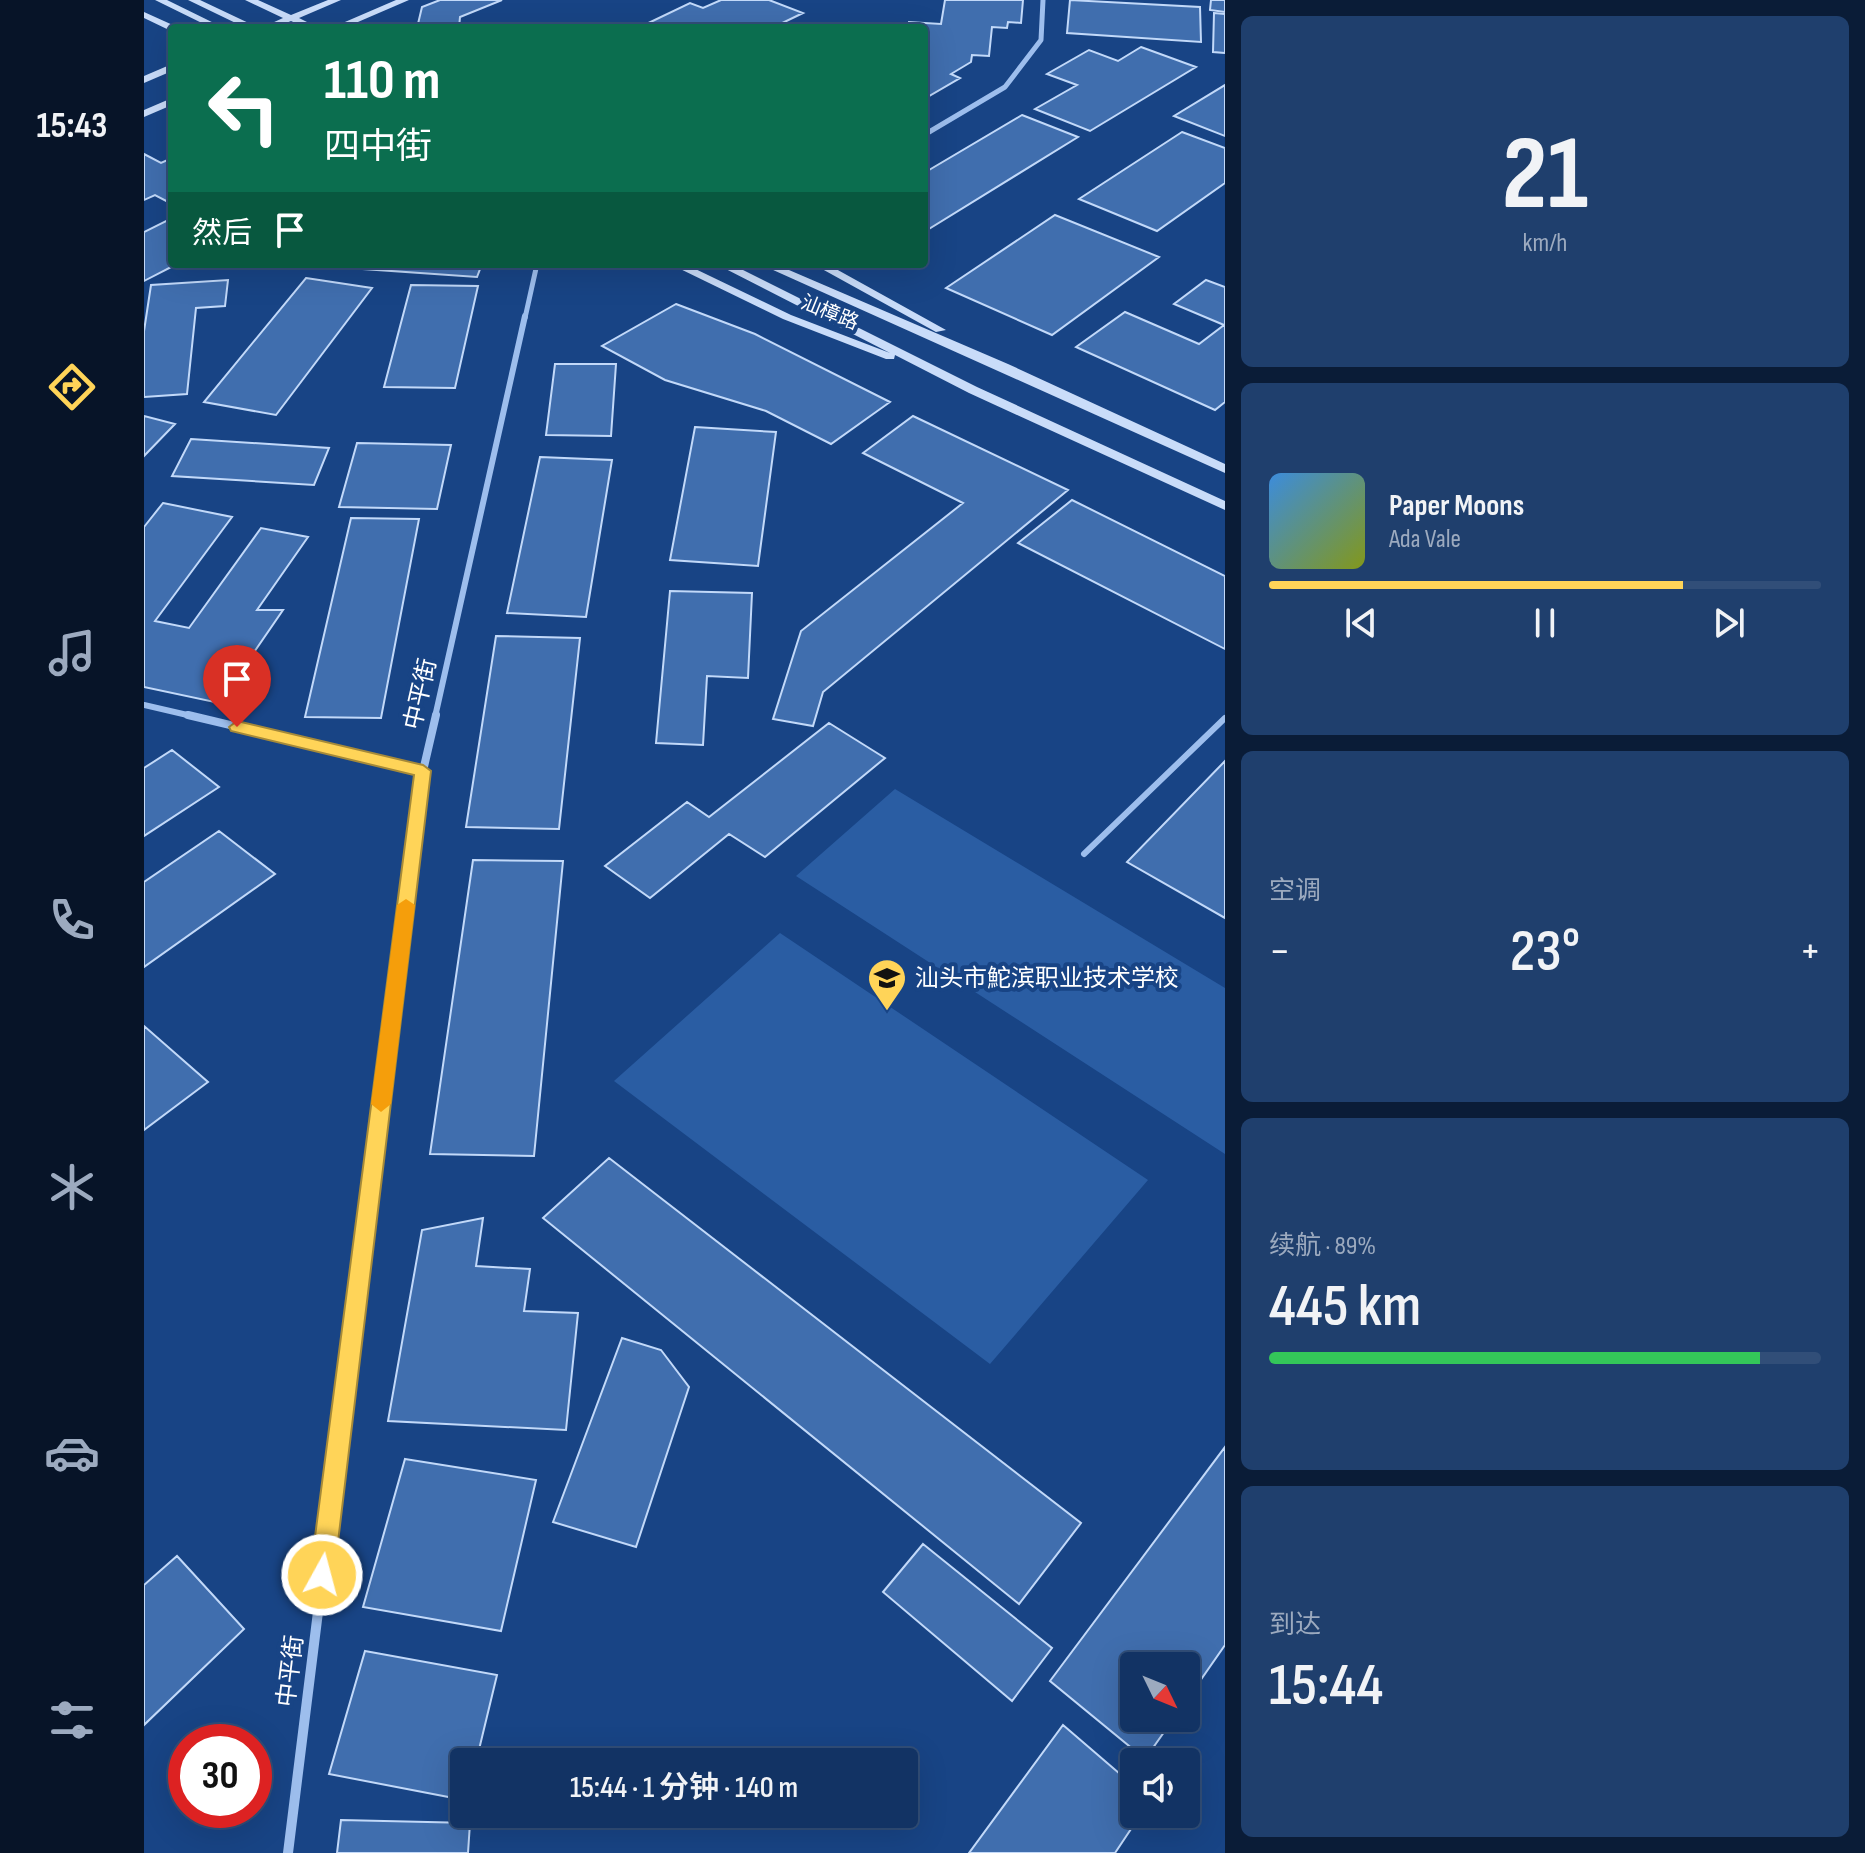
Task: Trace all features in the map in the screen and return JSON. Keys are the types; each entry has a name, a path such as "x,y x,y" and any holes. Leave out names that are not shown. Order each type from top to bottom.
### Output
{"street":[{"path":"160,0 211,24"},
{"path":"193,0 245,24"},
{"path":"250,0 305,24"},
{"path":"276,24 336,0"},
{"path":"346,24 404,0"},
{"path":"928,133 1005,87 1041,40 1043,0"},
{"path":"144,15 168,26"},
{"path":"144,80 168,69"},
{"path":"144,114 168,103"},
{"name":"中平街","path":"288,1853 423,771 536,268"},
{"name":"汕樟路","path":"684,268 787,317 973,390"},
{"name":"汕樟路","path":"730,268 973,390 1225,506"},
{"name":"汕樟路","path":"775,268 1004,367 1225,469"},
{"name":"汕樟路","path":"826,268 1004,367"},
{"path":"144,705 423,771"}],"lane":[{"path":"1084,854 1225,718"}],"shaded area":[{"path":"895,789 1225,988 1225,1154 796,876"},
{"path":"780,933 1148,1180 990,1364 614,1081"}],"building":[{"path":"440,0 502,0 460,17 459,24 418,24 422,7"},
{"path":"721,0 769,0 803,13 780,24 646,24 690,3 703,8"},
{"path":"945,0 1023,0 1021,23 1008,22 1007,28 992,27 989,56 972,55 971,62 951,74 960,78 928,97 928,24 909,22 941,24"},
{"path":"1070,0 1200,7 1201,42 1067,33"},
{"path":"1211,0 1225,0 1225,12 1210,10"},
{"path":"1214,13 1225,14 1225,53 1213,52"},
{"path":"1141,47 1196,67 1090,131 1035,109 1077,85 1047,74 1089,50 1118,61"},
{"path":"1225,85 1225,136 1174,116"},
{"path":"1022,115 1078,137 928,230 928,171"},
{"path":"1182,132 1225,148 1225,183 1157,231 1079,199"},
{"path":"144,154 161,163 168,160 168,202 155,195 144,200"},
{"path":"1055,215 1159,257 1052,335 946,288"},
{"path":"168,220 169,268 144,281 144,232"},
{"path":"349,268 480,268 477,277"},
{"path":"306,278 372,288 276,415 204,402"},
{"path":"228,280 225,306 196,308 187,394 144,397 144,331 151,285"},
{"path":"1206,280 1225,287 1225,402 1215,410 1076,347 1125,312 1199,344 1224,325 1174,304"},
{"path":"411,285 478,286 455,388 384,387"},
{"path":"676,304 755,334 890,402 831,444 766,411 665,380 602,346"},
{"path":"555,364 616,364 611,436 546,435"},
{"path":"144,416 175,424 144,456"},
{"path":"913,416 1068,490 823,692 813,726 773,719 801,631 963,503 863,453"},
{"path":"695,427 776,432 758,566 670,560"},
{"path":"191,439 329,448 314,485 172,476"},
{"path":"357,443 451,445 437,509 339,507"},
{"path":"540,457 612,460 586,617 507,613"},
{"path":"1072,500 1225,576 1225,649 1018,543"},
{"path":"163,503 232,517 155,621 189,628 261,528 308,537 257,610 283,610 219,703 144,687 144,527"},
{"path":"351,518 419,519 381,718 305,717"},
{"path":"670,591 752,593 748,678 707,676 703,745 656,743"},
{"path":"496,636 580,638 559,829 466,827"},
{"path":"829,723 885,758 765,857 729,834 650,898 605,866 687,802 709,817"},
{"path":"172,750 219,787 144,836 144,768"},
{"path":"1225,761 1225,918 1127,862"},
{"path":"219,831 275,874 144,967 144,882"},
{"path":"473,860 563,861 534,1156 430,1154"},
{"path":"144,1026 208,1082 144,1130"},
{"path":"609,1158 1081,1523 1019,1604 543,1218"},
{"path":"483,1218 476,1266 530,1269 524,1311 578,1313 566,1430 388,1421 422,1230"},
{"path":"622,1338 661,1350 689,1387 636,1547 553,1522"},
{"path":"1225,1447 1225,1645 1200,1681 1200,1652 1120,1652 1120,1732 1164,1732 1153,1748 1132,1748 1050,1681"},
{"path":"405,1459 536,1480 501,1631 363,1607"},
{"path":"923,1544 1052,1648 1012,1701 883,1592"},
{"path":"177,1556 244,1629 144,1725 144,1585"},
{"path":"365,1651 497,1675 479,1748 450,1748 450,1797 329,1774"},
{"path":"1063,1725 1120,1774 1120,1828 1132,1828 1115,1853 969,1853"},
{"path":"341,1820 450,1823 450,1828 470,1828 468,1853 337,1853"}],"slow traffic":[{"path":"381,1104 406,905"}],"place":[{"name":"汕头市鮀滨职业技术学校","path":"887,1012"}],"route":[{"path":"237,727 423,771 322,1575"}]}
